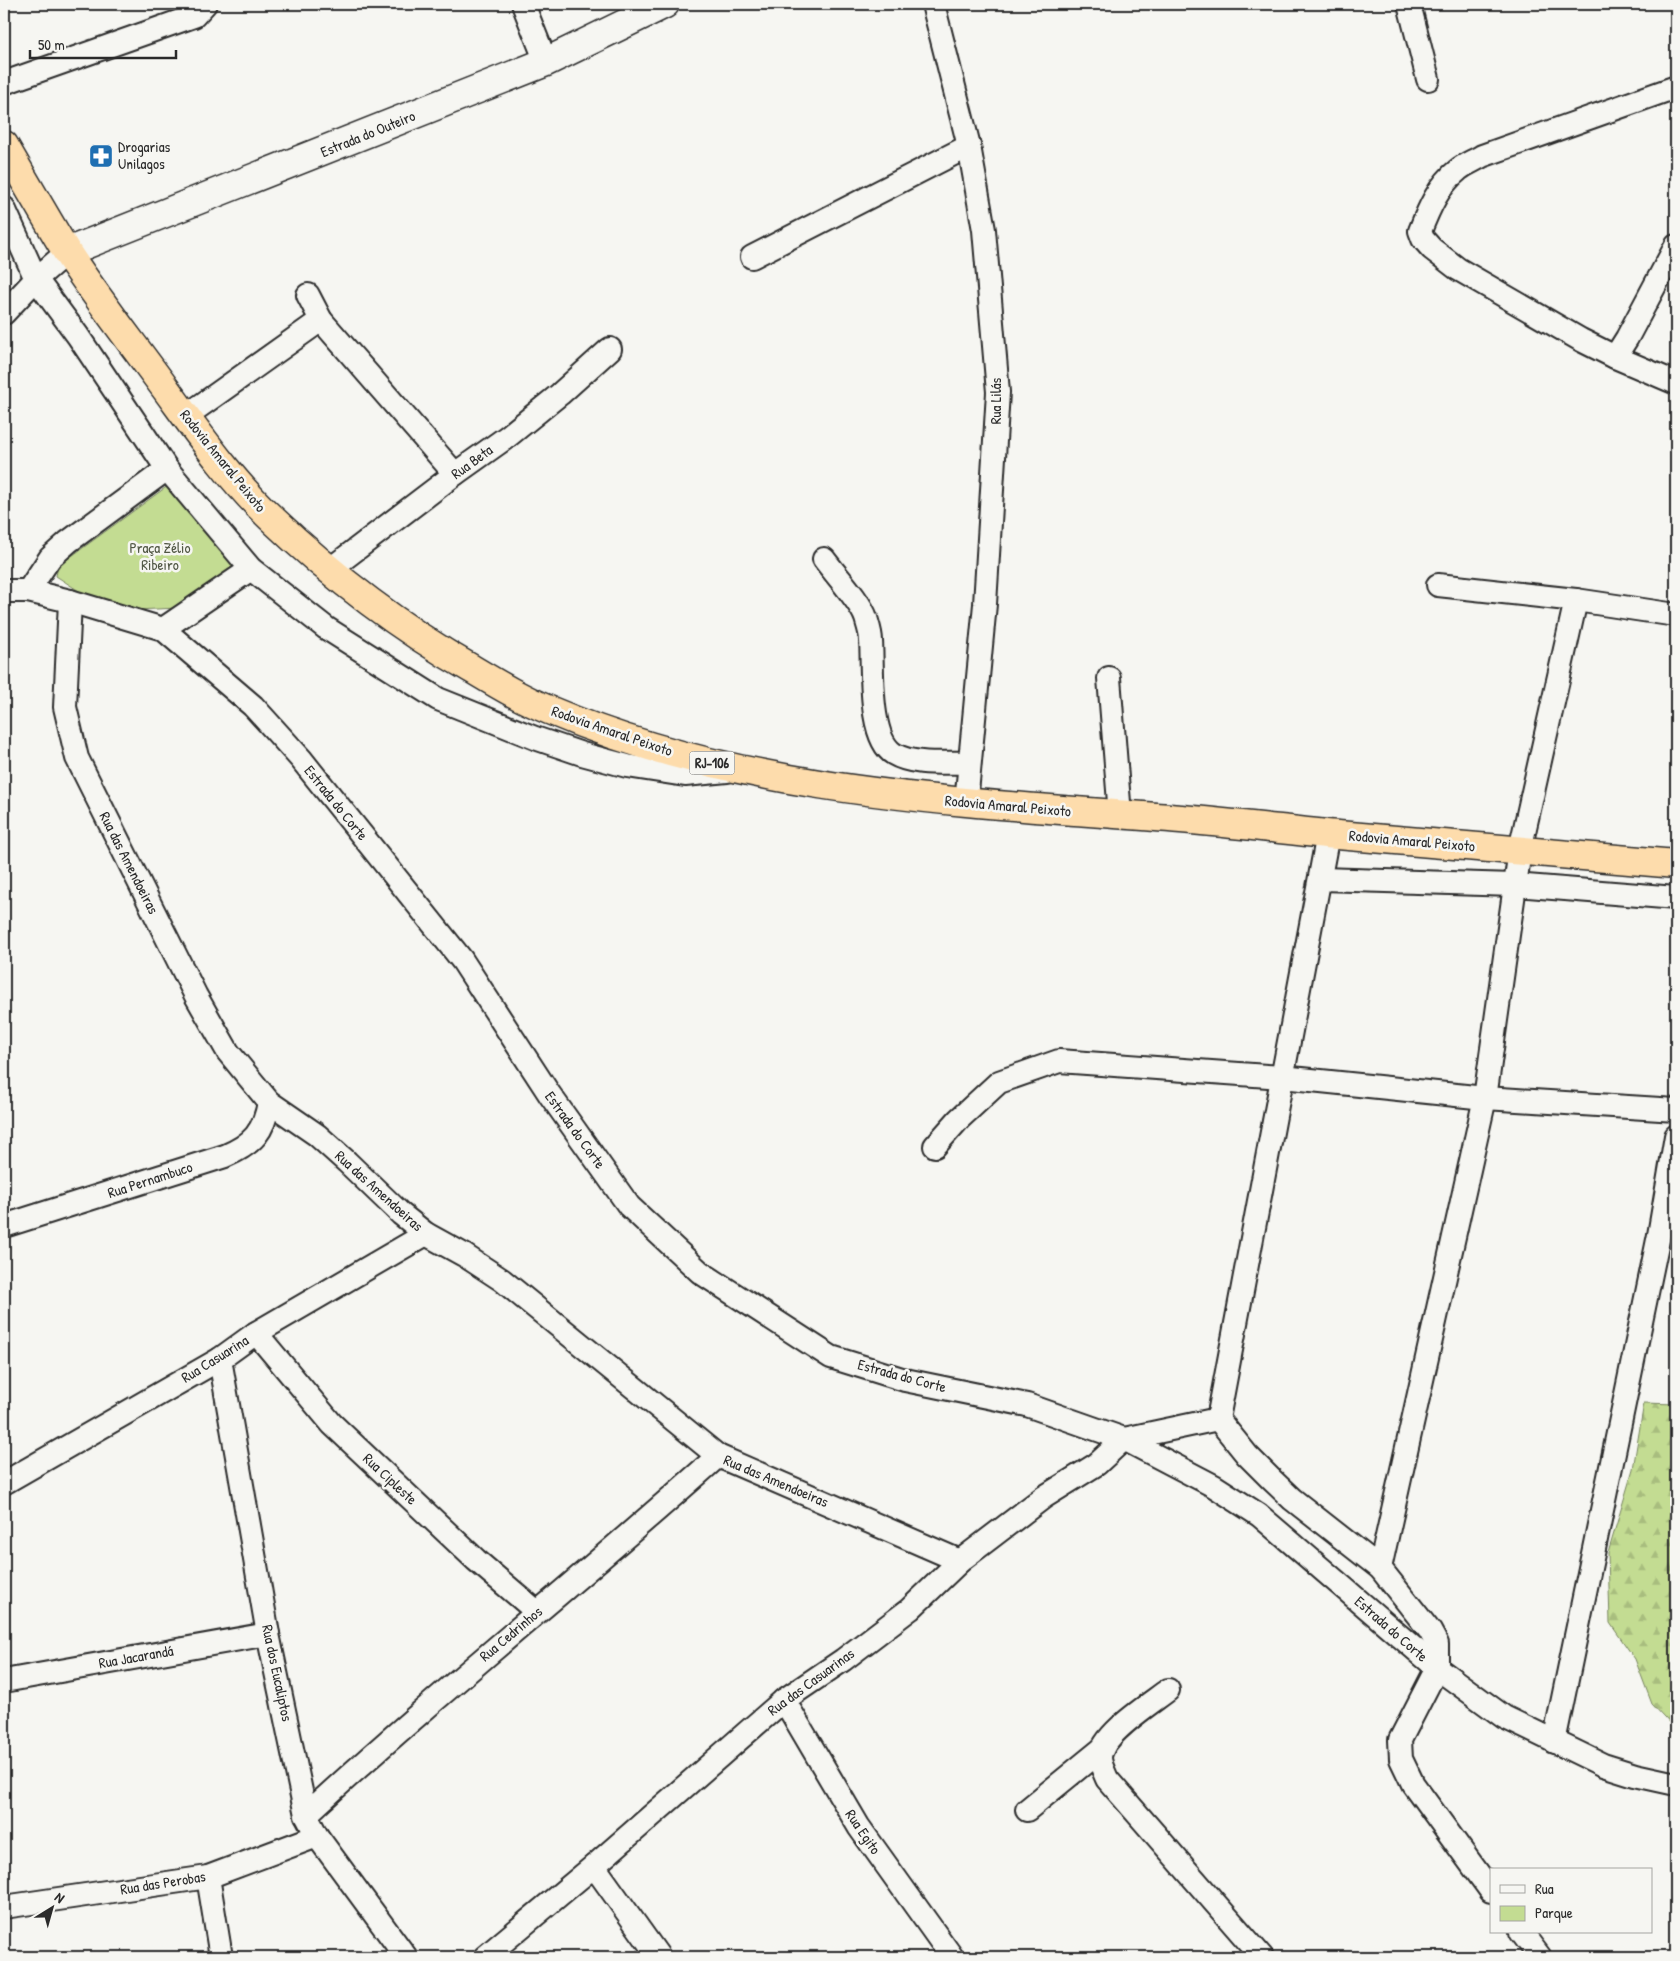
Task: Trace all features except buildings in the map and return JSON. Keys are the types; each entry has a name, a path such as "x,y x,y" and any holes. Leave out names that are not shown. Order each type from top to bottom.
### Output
{"highway":[{"name":"Rodovia Amaral Peixoto","path":"4,145 67,252 233,478 267,514 329,570 372,605 428,644 512,692 548,710 662,750 740,770 847,788 966,803 1676,864"}],"street":[{"path":"5,79 194,16 205,4"},
{"path":"523,4 546,62"},
{"name":"Estrada do Outeiro","path":"67,252 546,62 664,4"},
{"name":"Rua Lilás","path":"933,4 969,146 984,230 998,392 985,604 966,803"},
{"path":"1410,4 1428,79"},
{"path":"1676,87 1482,156 1459,169 1444,183 1420,230 1423,239 1432,249 1458,270 1589,344 1676,383"},
{"path":"752,257 969,146"},
{"path":"4,208 36,279 78,336 167,470 252,569 326,628 438,699 535,738 582,754 628,766 685,774 740,770"},
{"path":"1615,356 1628,338 1676,246"},
{"path":"4,313 36,279 67,252"},
{"path":"308,295 321,320 455,474"},
{"path":"186,416 321,320"},
{"name":"Rua Beta","path":"329,570 514,431 560,394 610,349"},
{"path":"28,591 50,558 68,542 167,470"},
{"path":"824,559 865,616 872,638 871,680 882,742 893,754 906,758 921,761 970,763"},
{"path":"163,629 252,569"},
{"path":"1438,585 1576,600 1676,614"},
{"name":"Estrada do Corte","path":"4,591 28,591 70,601 163,629 252,706 301,759 462,960 550,1095 630,1206 700,1272 831,1357 905,1380 1028,1405 1124,1439 1214,1486 1259,1515 1437,1668 1504,1717 1603,1765 1635,1776 1676,1784"},
{"path":"1380,1568 1485,1098 1520,850 1576,600"},
{"name":"Rua das Amendoeiras","path":"70,601 65,707 77,758 196,996 228,1052 269,1102 317,1135 348,1162 401,1214 426,1234 464,1255 502,1280 718,1456 960,1561"},
{"path":"1109,678 1120,815"},
{"path":"1218,1419 1328,834"},
{"path":"1321,879 1514,886 1676,898"},
{"path":"936,1146 959,1119 999,1082 1059,1061 1282,1077 1485,1098 1676,1110"},
{"name":"Rua Pernambuco","path":"4,1226 225,1156 241,1149 264,1126 269,1102"},
{"path":"1554,1742 1668,1236 1676,1136"},
{"name":"Rua Casuarina","path":"4,1483 220,1359 256,1333 426,1234"},
{"name":"Rua Cipleste","path":"256,1333 332,1424 476,1560 537,1612"},
{"name":"Rua dos Eucaliptos","path":"220,1359 268,1634 306,1814 317,1836 406,1957"},
{"path":"1124,1439 1218,1419"},
{"path":"1218,1419 1271,1480 1380,1568 1397,1587 1430,1631 1436,1644 1437,1668 1400,1740 1402,1759 1413,1784 1490,1890"},
{"name":"Rua das Casuarinas","path":"485,1957 594,1866 784,1700 843,1660 910,1609 960,1561 1044,1497 1097,1464 1124,1439"},
{"name":"Rua Cedrinhos","path":"306,1814 379,1748 630,1535 718,1456"},
{"name":"Rua Jacarandá","path":"4,1681 268,1634"},
{"path":"1027,1810 1103,1748 1110,1737 1168,1690"},
{"name":"Rua Egito","path":"784,1700 858,1827 952,1957"},
{"path":"1103,1748 1100,1764 1107,1779 1262,1957"},
{"name":"Rua das Perobas","path":"4,1907 208,1877 317,1836"},
{"path":"594,1866 659,1957"},
{"path":"208,1877 221,1957"},
{"path":"1523,1934 1540,1957"}],"green space":[{"name":"Praça Zélio Ribeiro","path":"169,485 232,557 232,574 178,608 136,610 82,593 56,576 58,566"},
{"path":"1644,1403 1676,1404 1676,1730 1652,1704 1635,1659 1610,1623 1608,1553 1633,1469"}],"place":[{"name":"Drogarias Unilagos","path":"101,156"}]}
